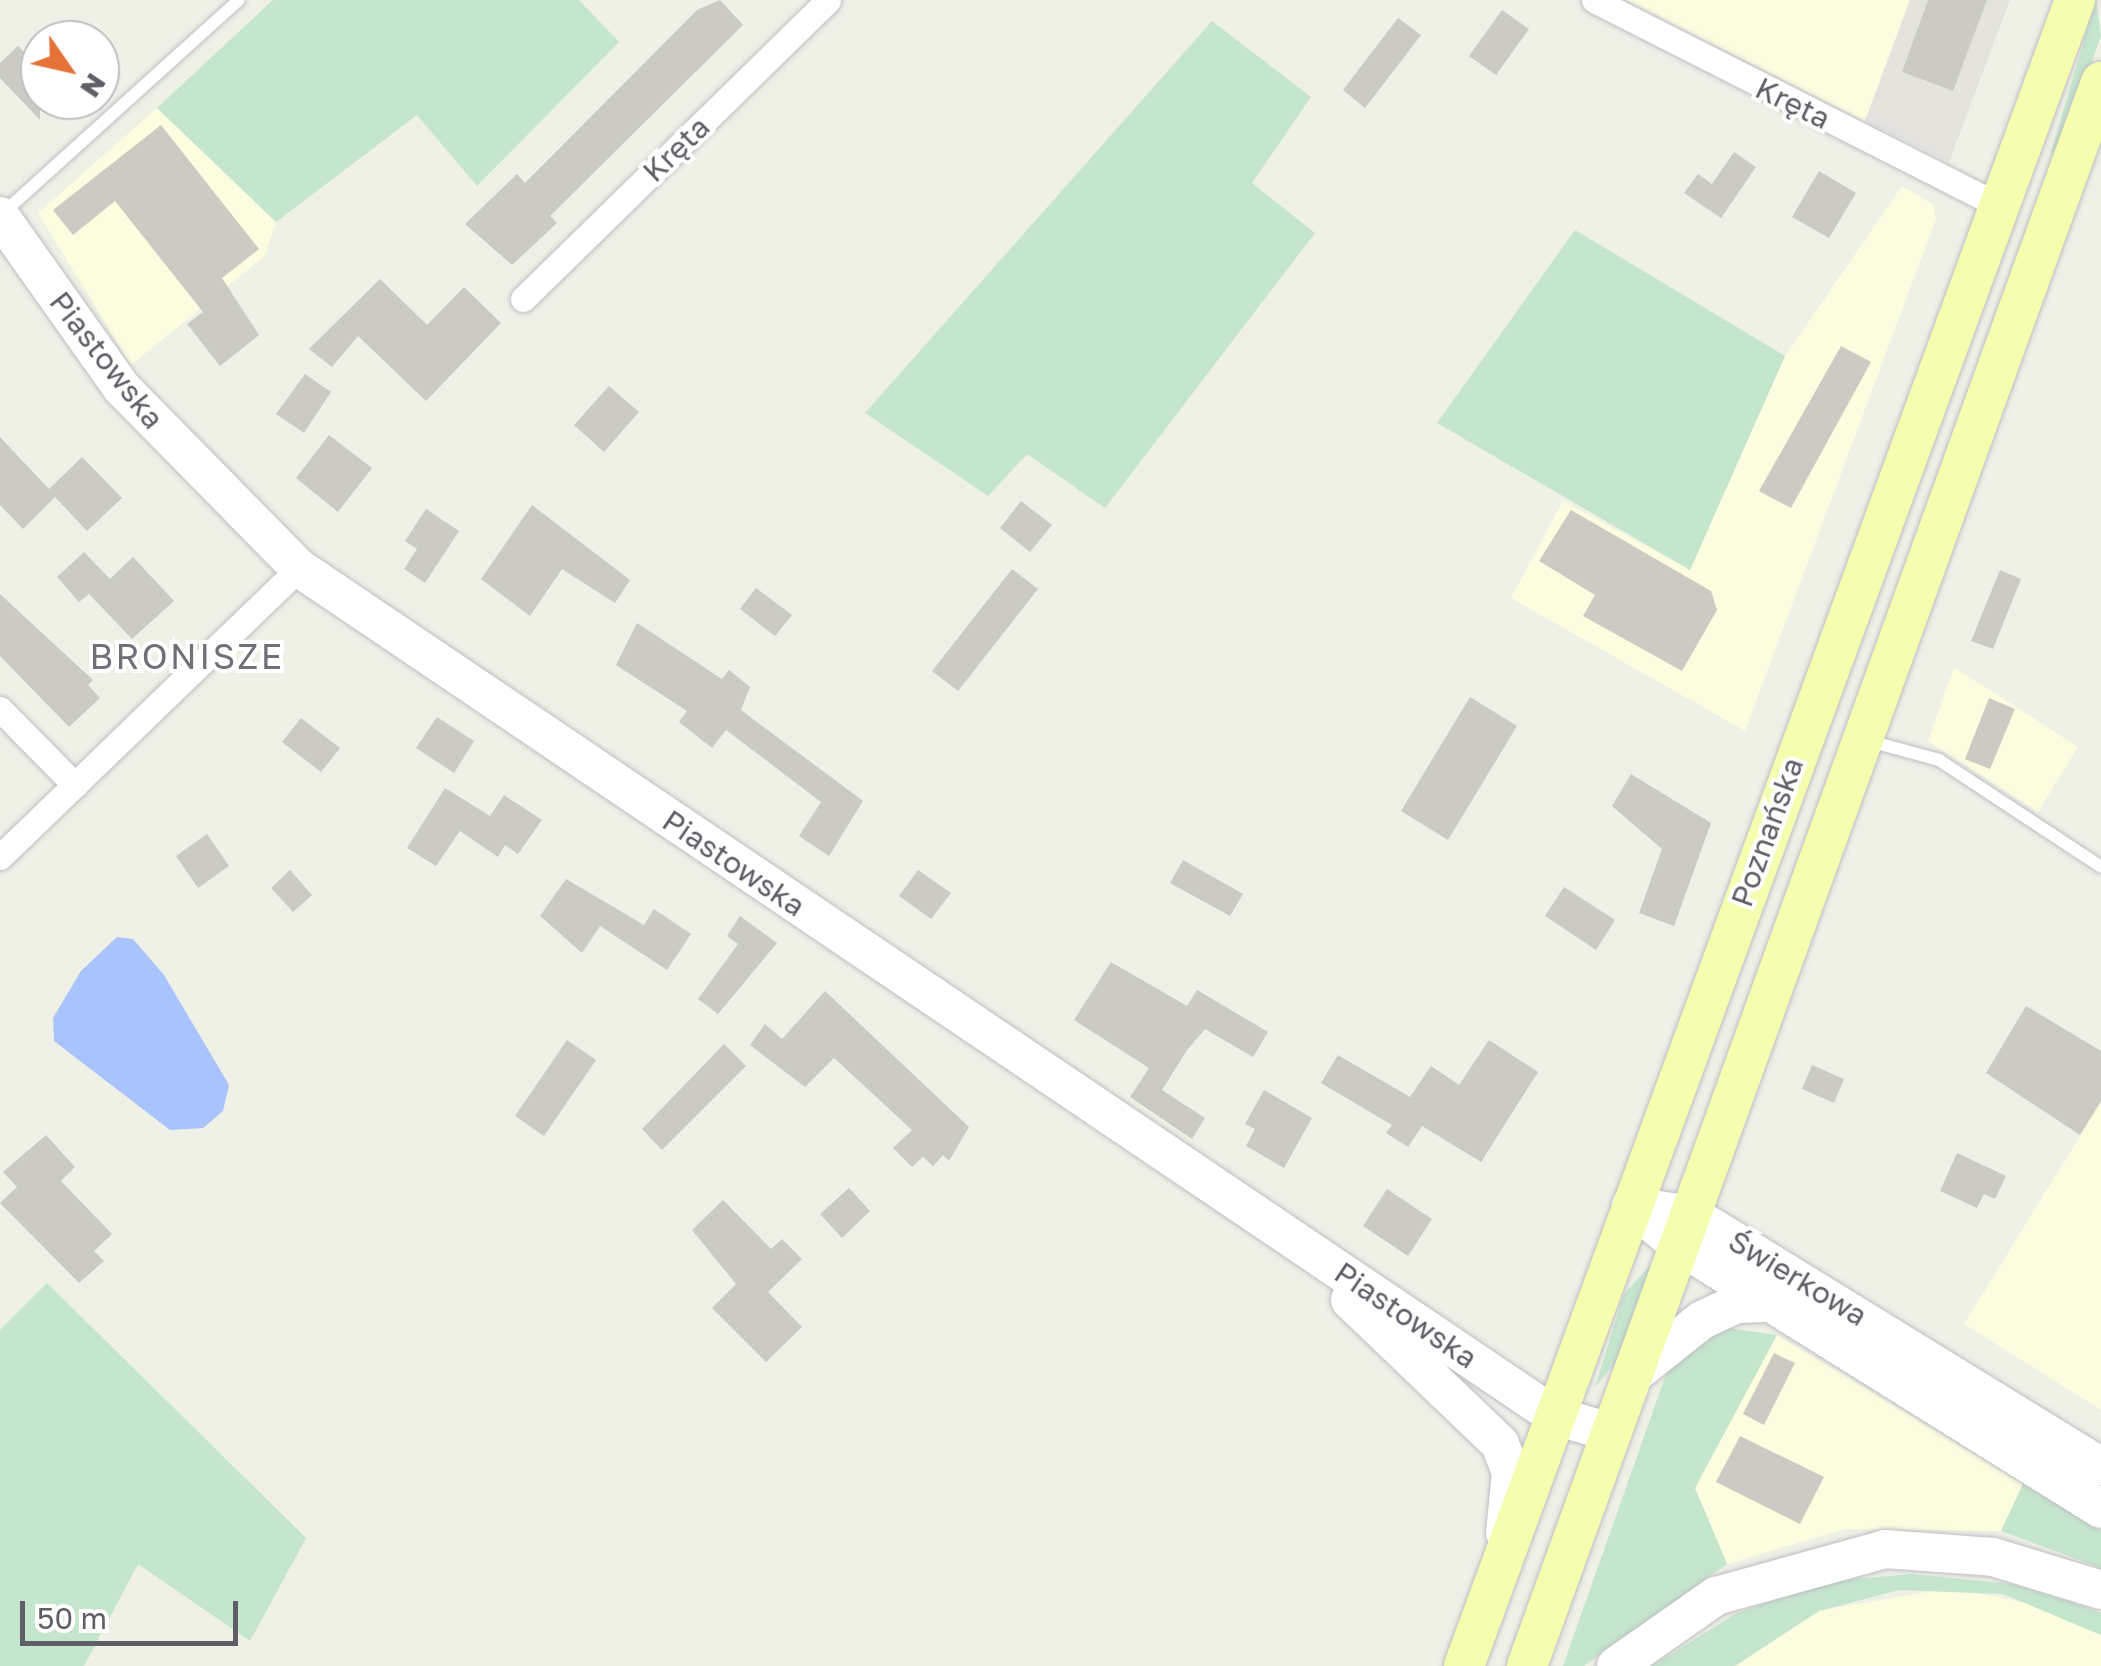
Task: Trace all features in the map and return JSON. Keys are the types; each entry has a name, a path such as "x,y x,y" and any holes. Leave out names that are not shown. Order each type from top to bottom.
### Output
{"main road":[{"name":"Poznańska","path":"1464,1666 1995,203 2075,0"},
{"name":"Poznańska","path":"1527,1666 2101,82"}],"street":[{"name":"Kręta","path":"524,299 828,0"},
{"name":"Kręta","path":"1594,0 1995,203"},
{"name":"Piastowska","path":"0,216 121,387 299,568 1555,1416 1613,1434"},
{"path":"0,858 299,568"},
{"path":"0,708 74,785"},
{"path":"1239,1202 1500,1444 1511,1473 1502,1564"},
{"name":"Świerkowa","path":"1632,1206 1686,1230 2101,1467"},
{"name":"Świerkowa","path":"1686,1230 1772,1303 2101,1509"},
{"name":"Świerkowa","path":"1633,1376 1702,1320 1736,1304 1772,1303"},
{"path":"1616,1666 1716,1596 1885,1549 1993,1558 2101,1590"}],"lane":[{"path":"0,216 239,0"},
{"path":"1864,739 1940,760 2101,867"}],"shaded area":[{"path":"273,0 579,0 619,42 477,186 417,115 276,222 157,108"},
{"path":"1627,0 1910,0 1865,121"},
{"path":"1910,0 2010,0 1949,162 1865,121"},
{"path":"2096,0 2101,36 2059,155 2051,152"},
{"path":"1212,21 1311,97 1252,183 1315,233 1105,508 1027,454 988,496 865,413"},
{"path":"157,108 276,222 265,256 131,365 38,213"},
{"path":"1902,186 1933,204 1936,219 1745,731 1511,598 1563,501 1690,570 1785,356"},
{"path":"1575,230 1785,356 1690,570 1437,423"},
{"path":"1954,667 2078,747 2038,812 1928,741"},
{"path":"2101,1102 2101,1410 1964,1324"},
{"path":"1656,1259 1623,1354 1595,1387 1624,1294"},
{"path":"47,1283 306,1538 250,1641 138,1564 84,1666 0,1666 0,1330"},
{"path":"1714,1326 1777,1335 1695,1488 1727,1564 1584,1666 1563,1666 1670,1363"},
{"path":"1777,1335 2023,1484 2001,1531 1845,1529 1727,1564 1695,1488"},
{"path":"2023,1484 2101,1531 2101,1568 2001,1531"},
{"path":"1911,1574 2012,1584 2077,1604 2101,1613 2101,1635 2003,1594 1899,1590 1819,1611 1735,1666 1652,1666 1737,1613 1832,1581"},
{"path":"1949,1588 2049,1607 2101,1635 2101,1666 1735,1666 1819,1611"}],"water":[{"path":"117,937 133,939 164,975 229,1085 223,1111 203,1128 170,1130 54,1041 53,1018 81,971"}],"building":[{"path":"720,0 743,25 550,216 557,223 512,265 465,224 517,174 525,183 697,10"},
{"path":"1928,0 1987,0 1953,91 1902,72"},
{"path":"1502,10 1529,29 1496,75 1469,56"},
{"path":"1398,18 1421,35 1365,108 1343,90"},
{"path":"20,48 20,99 0,78 0,63"},
{"path":"161,125 259,249 222,278 259,335 220,366 187,324 203,312 115,201 73,235 53,210"},
{"path":"1734,152 1756,167 1721,218 1684,193 1698,174 1712,184"},
{"path":"1819,171 1856,193 1829,238 1792,217"},
{"path":"380,279 427,325 464,287 501,323 426,401 358,336 332,367 309,349"},
{"path":"1841,346 1871,362 1791,508 1759,491"},
{"path":"305,374 331,392 304,433 276,414"},
{"path":"609,386 639,412 604,452 574,425"},
{"path":"329,435 372,468 338,512 296,478"},
{"path":"0,437 49,489 82,457 122,498 87,531 55,497 23,529 0,505"},
{"path":"1021,501 1052,525 1030,552 1000,528"},
{"path":"532,505 630,580 615,603 562,569 530,616 481,579"},
{"path":"426,509 459,531 425,583 404,569 417,549 405,541"},
{"path":"1571,510 1711,591 1717,610 1682,671 1583,616 1595,595 1539,561"},
{"path":"84,552 110,579 133,557 174,601 132,639 89,594 79,602 57,577"},
{"path":"1012,569 1038,589 958,691 932,671"},
{"path":"2000,570 2021,579 1993,649 1971,641"},
{"path":"756,588 792,615 775,636 740,609"},
{"path":"0,594 93,680 88,685 100,698 69,727 0,656"},
{"path":"637,623 722,679 729,670 750,687 741,710 863,801 829,856 799,836 821,802 726,730 712,748 679,722 687,711 616,665"},
{"path":"1470,697 1517,726 1448,840 1401,811"},
{"path":"1989,698 2015,709 1990,769 1965,759"},
{"path":"437,717 474,741 454,773 416,748"},
{"path":"301,718 340,748 321,772 282,742"},
{"path":"1631,774 1711,823 1674,926 1639,913 1662,849 1612,806"},
{"path":"445,788 490,816 504,795 542,820 518,854 505,845 498,857 460,831 436,866 407,848"},
{"path":"207,834 229,866 198,888 176,856"},
{"path":"1183,860 1243,894 1230,916 1170,883"},
{"path":"290,870 312,895 293,912 271,888"},
{"path":"918,870 951,893 931,919 899,896"},
{"path":"566,879 644,925 654,909 691,934 667,970 600,926 582,953 540,916"},
{"path":"1564,887 1615,920 1596,950 1545,916"},
{"path":"740,916 777,943 718,1014 698,999 738,944 727,936"},
{"path":"1111,962 1187,1006 1197,990 1268,1032 1253,1057 1205,1029 1187,1050 1162,1090 1205,1118 1192,1139 1130,1097 1149,1068 1074,1020"},
{"path":"825,991 969,1127 949,1161 943,1155 933,1166 923,1157 912,1167 893,1148 912,1130 834,1058 805,1087 750,1045 765,1024 782,1039"},
{"path":"2026,1006 2101,1051 2101,1101 2080,1135 1986,1073"},
{"path":"567,1040 596,1060 544,1136 515,1116"},
{"path":"1489,1040 1538,1072 1481,1162 1422,1126 1408,1147 1386,1133 1392,1125 1321,1083 1338,1055 1410,1097 1431,1066 1459,1085"},
{"path":"724,1044 746,1066 662,1150 642,1129"},
{"path":"1812,1065 1844,1079 1834,1103 1802,1089"},
{"path":"1264,1090 1312,1118 1284,1168 1246,1146 1255,1129 1245,1124"},
{"path":"46,1135 75,1167 61,1181 112,1234 94,1251 104,1261 79,1283 0,1203 17,1187 3,1172"},
{"path":"1957,1153 2006,1176 1995,1199 1984,1194 1977,1208 1940,1191"},
{"path":"849,1188 870,1211 842,1238 820,1214"},
{"path":"1387,1189 1432,1219 1408,1256 1363,1226"},
{"path":"723,1200 771,1249 782,1239 802,1259 768,1292 802,1327 766,1362 712,1308 736,1284 692,1230"},
{"path":"1774,1353 1795,1363 1764,1425 1743,1414"},
{"path":"1740,1436 1824,1477 1800,1524 1716,1482"}],"district":[{"name":"BRONISZE","path":"187,656"}]}
